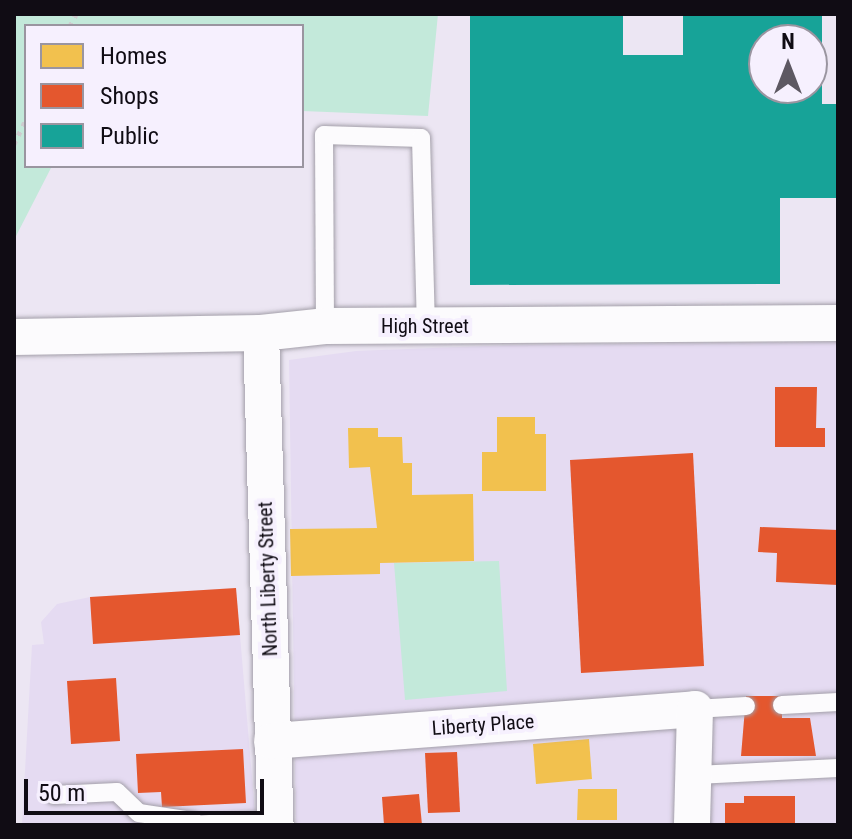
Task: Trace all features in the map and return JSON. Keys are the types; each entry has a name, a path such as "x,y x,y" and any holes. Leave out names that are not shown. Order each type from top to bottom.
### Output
{"street":[{"name":"High Street","path":"14,337 28,333 261,333 325,326 838,323"},
{"name":"North Liberty Street","path":"261,333 276,823"},
{"name":"Liberty Place","path":"272,741 695,709"},
{"path":"692,825 696,775 695,709"}],"lane":[{"path":"325,326 324,135 421,138 426,326"},
{"path":"782,705 838,702"},
{"path":"695,709 746,706"},
{"path":"696,775 838,768"},
{"path":"54,795 117,792 139,813 193,823 276,823"}],"path":[{"path":"14,144 24,123"}],"shaded area":[{"path":"838,342 838,825 296,825 289,360 356,351 510,345"},
{"path":"236,588 256,825 22,825 32,645 44,644 41,622 57,604 90,597"}],"green space":[{"path":"14,14 438,14 428,116 304,111 304,24 24,24 24,168 51,168 14,240"},
{"path":"499,561 507,691 405,700 394,563"}],"building: Homes":[{"path":"497,417 535,417 535,434 546,434 546,491 482,491 482,452 497,452"},
{"path":"348,428 378,428 378,437 402,437 403,463 412,463 412,495 473,494 474,561 380,563 380,574 291,576 290,529 377,528 370,467 349,468"},
{"path":"589,739 592,779 536,784 533,744"},
{"path":"578,789 617,789 617,820 577,820"}],"building: Shops":[{"path":"775,387 817,387 816,428 825,428 825,447 775,447"},
{"path":"693,453 704,666 581,673 570,460"},
{"path":"760,527 838,530 838,585 776,582 777,553 758,552"},
{"path":"236,588 240,635 93,644 90,597"},
{"path":"116,678 120,741 71,744 67,681"},
{"path":"746,696 782,696 782,718 810,718 816,756 741,756"},
{"path":"243,749 246,803 162,807 161,792 138,793 136,754"},
{"path":"457,752 460,812 428,813 425,753"},
{"path":"419,794 422,825 384,825 382,797"},
{"path":"744,796 795,796 795,825 725,825 725,803 744,803"}],"building: Public":[{"path":"470,14 623,14 623,55 683,55 683,14 822,14 822,24 748,24 748,104 838,104 838,198 780,198 780,284 470,285"}]}
